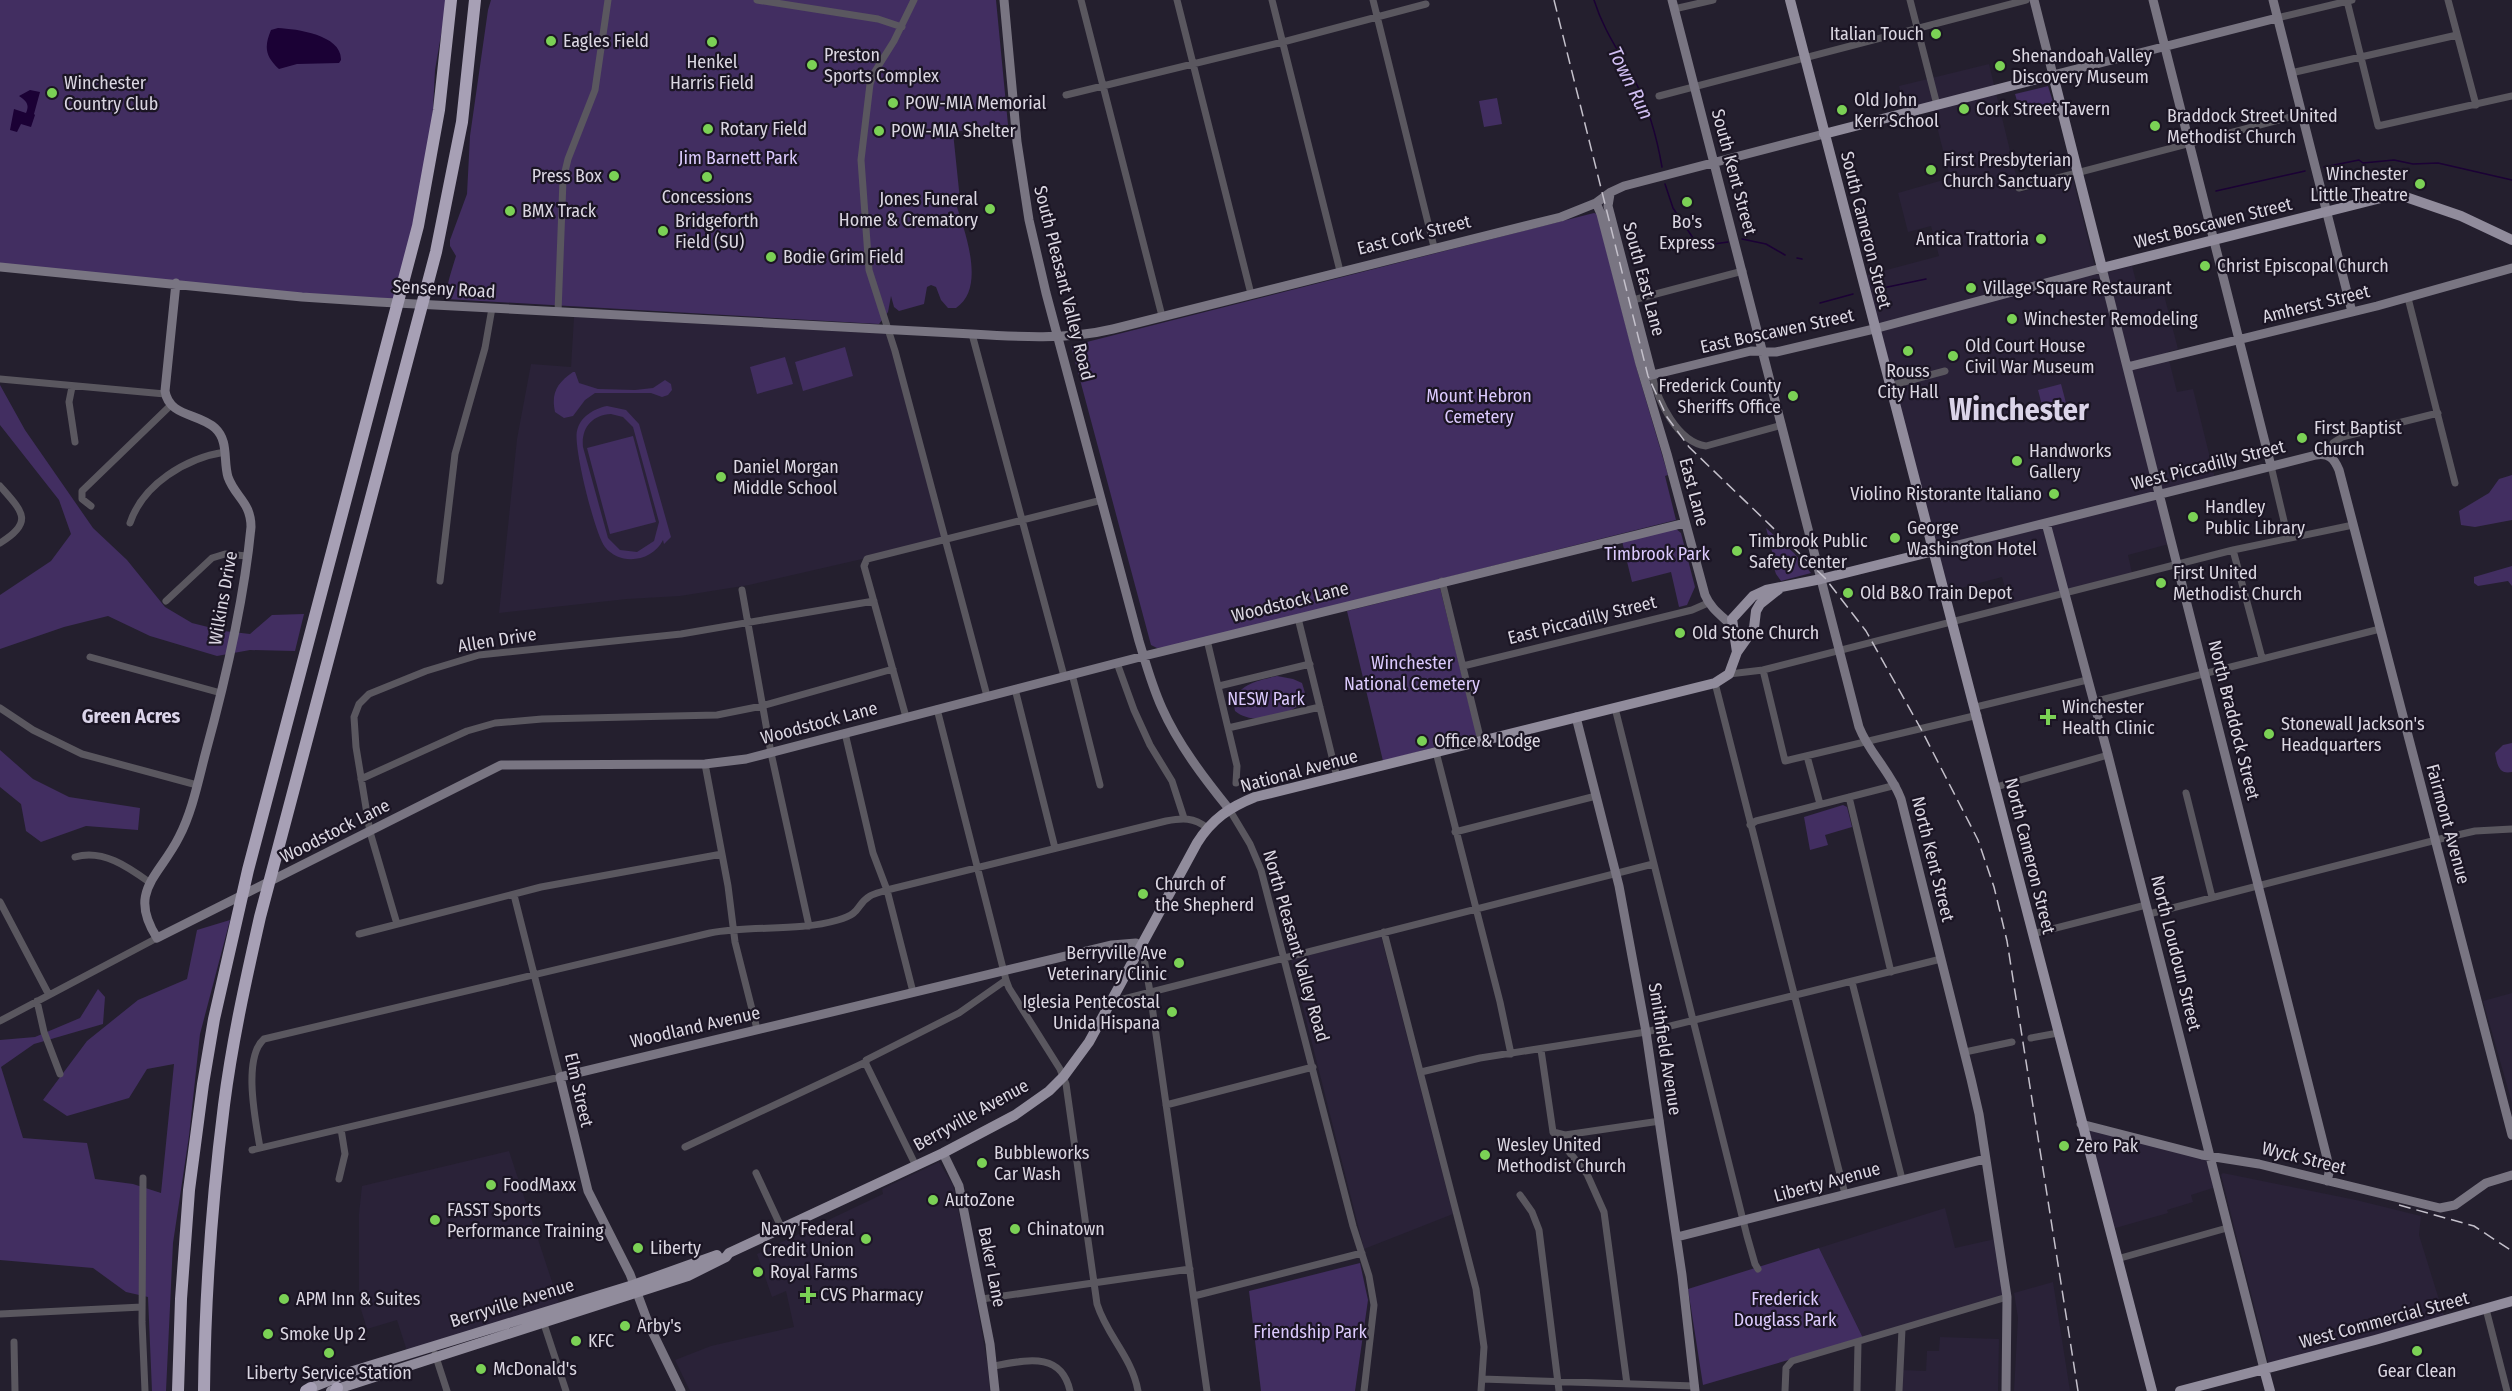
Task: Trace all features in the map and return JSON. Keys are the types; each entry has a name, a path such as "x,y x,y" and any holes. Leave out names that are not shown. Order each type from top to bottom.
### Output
{"highway":[{"path":"178,1391 185,1234 196,1127 212,1030 248,870 418,226 439,110 451,0"},
{"path":"204,1391 208,1274 214,1198 224,1104 242,998 260,917 398,391 420,317 446,209 462,123 475,0"}],"main road":[{"name":"South Cameron Street","path":"1790,0 1874,328"},
{"name":"East Cork Street","path":"1824,134 2053,75"},
{"path":"2053,75 2102,268"},
{"name":"West Boscawen Street","path":"2102,268 2394,194 2403,194 2461,216 2512,240"},
{"name":"North Cameron Street","path":"1874,328 1977,711 2032,934 2152,1391"},
{"path":"1737,652 1733,628 1737,612 1758,593 1934,551"},
{"path":"1714,683 1729,674 1737,652 1755,625 1760,604 1779,589"},
{"path":"1737,612 1747,611 1755,618"},
{"path":"1733,628 1741,634 1749,633"},
{"name":"National Avenue","path":"1207,828 1228,809 1255,797 1714,683"},
{"name":"Berryville Avenue","path":"334,1390 388,1366 635,1289 723,1252 729,1253 944,1153 1027,1108 1064,1076 1089,1042 1207,828"},
{"name":"West Commercial Street","path":"2180,1391 2512,1301"},
{"name":"Berryville Avenue","path":"310,1390 339,1376 388,1366"},
{"name":"North Loudoun Street","path":"2264,1369 2270,1391"}],"street":[{"path":"558,312 563,180 568,159 595,90 608,0"},
{"path":"757,0 873,18 902,27"},
{"path":"914,0 902,27 872,77 861,160 869,270 888,330 987,696"},
{"name":"South Pleasant Valley Road","path":"1004,0 1021,174 1036,255 1102,500"},
{"path":"1082,0 1162,316"},
{"path":"1177,0 1251,294"},
{"path":"1272,0 1340,271"},
{"path":"1373,0 1434,247"},
{"path":"1673,5 1713,0"},
{"path":"1910,0 1936,105"},
{"path":"1659,96 2026,0"},
{"path":"2034,0 2053,75 2349,1 2376,125 2380,126 2512,96"},
{"path":"2153,0 2288,538"},
{"path":"2273,0 2352,312"},
{"path":"2448,0 2476,105"},
{"path":"1066,95 1426,4"},
{"name":"South Kent Street","path":"1673,5 1764,352"},
{"path":"2291,73 2457,35"},
{"path":"2019,188 2302,114"},
{"name":"East Cork Street","path":"888,330 1034,337 1105,331 1561,217 1596,203 1624,186 1824,134"},
{"name":"South East Lane","path":"1611,192 1608,206 1633,300 1648,376"},
{"name":"South East Lane","path":"1596,203 1648,376"},
{"name":"Senseny Road","path":"0,267 302,297 888,330"},
{"name":"West Boscawen Street","path":"1986,298 2102,268"},
{"name":"North Braddock Street","path":"2102,268 2327,1158 2329,1173 2327,1181"},
{"name":"Amherst Street","path":"2127,367 2408,298 2512,268"},
{"path":"1633,300 1743,272"},
{"path":"92,506 82,499 82,491 171,405 165,394 176,283"},
{"name":"East Boscawen Street","path":"1648,376 1751,351 1776,352 1986,298"},
{"path":"2408,298 2455,483"},
{"path":"440,581 455,454 484,348 492,308"},
{"path":"972,334 1020,520 1100,785"},
{"name":"North Kent Street","path":"1764,352 1859,727 1896,785 1965,1052 1979,1114 2007,1297 2006,1391"},
{"path":"1889,386 1945,371"},
{"path":"1648,376 1677,426 1687,438 1699,445 1706,446 1782,425"},
{"name":"East Lane","path":"1648,376 1708,603 1733,628"},
{"path":"0,379 165,394"},
{"path":"72,387 69,402 75,442"},
{"name":"Wilkins Drive","path":"157,938 144,910 144,896 149,882 178,839 197,785 221,693 252,527 250,513 228,478 221,435 213,426 171,405"},
{"path":"2329,455 2331,446 2339,438 2438,413"},
{"path":"130,523 132,515 146,496 174,470 194,460 225,452"},
{"name":"West Piccadilly Street","path":"2046,523 2316,455 2329,455"},
{"name":"Fairmont Avenue","path":"2329,455 2339,470 2512,1135"},
{"path":"0,486 17,507 21,518 17,532 0,543"},
{"path":"906,717 864,564 871,557 1102,500"},
{"name":"North Pleasant Valley Road","path":"1102,500 1156,694 1173,731 1228,809 1250,844 1261,870 1374,1305 1364,1391"},
{"name":"Woodstock Lane","path":"0,1021 157,938 487,771 507,764 705,764 738,760 1442,581 1685,523"},
{"path":"1934,551 2046,523"},
{"name":"North Loudoun Street","path":"2046,523 2148,910 2264,1369"},
{"path":"1729,674 1763,670 2233,550 2353,525"},
{"path":"2233,550 2262,658"},
{"path":"166,601 212,558 225,554 247,556"},
{"path":"1442,581 1481,741"},
{"path":"742,590 771,753 809,926"},
{"name":"Allen Drive","path":"397,924 370,832 354,717 363,698 376,689 479,655 681,634 874,601"},
{"name":"East Piccadilly Street","path":"1463,666 1692,610 1708,603"},
{"path":"1716,612 1737,612"},
{"path":"1298,618 1337,777"},
{"path":"2093,702 2380,629"},
{"path":"1207,640 1238,770 1236,783"},
{"path":"90,657 221,693"},
{"path":"1118,663 1134,710 1146,737 1172,781 1184,818"},
{"path":"1219,686 1310,664"},
{"path":"361,779 467,731 495,723 542,719 706,716 762,706 893,669"},
{"path":"1763,670 1785,761 2087,680"},
{"path":"1714,683 1845,1194"},
{"path":"1015,689 1055,848"},
{"path":"1228,728 1320,707"},
{"path":"0,708 33,730 82,754 197,785"},
{"path":"1615,708 1743,1221 1758,1269"},
{"path":"937,709 1005,976 1064,1076 1094,1283 1102,1318 1130,1364 1138,1391"},
{"name":"Smithfield Avenue","path":"1576,717 1616,873 1646,1032 1677,1237 1695,1389"},
{"path":"845,733 873,853 888,890 913,993"},
{"path":"1436,752 1500,1002 1511,1054"},
{"path":"1996,787 2108,755"},
{"path":"1807,756 1820,804"},
{"path":"705,764 722,855 732,929 758,1029"},
{"path":"1750,825 1756,821 1896,785"},
{"path":"2186,793 2212,897"},
{"path":"1455,832 1596,796"},
{"path":"1849,797 1891,972"},
{"path":"261,1148 252,1081 255,1054 258,1045 264,1039 732,929 809,926 852,916 869,896 888,890 1184,818 1200,822 1207,828"},
{"path":"2032,934 2212,897 2475,831 2512,829"},
{"path":"359,934 541,887 722,855"},
{"path":"75,858 92,856 110,859 149,882"},
{"path":"1112,1002 1653,864"},
{"name":"Elm Street","path":"514,895 588,1191 626,1266 658,1346 681,1391"},
{"path":"0,902 49,995"},
{"path":"1384,932 1478,1298 1484,1347 1481,1391"},
{"name":"Woodland Avenue","path":"252,1150 913,993 1005,976 1131,942 1136,943 1140,951"},
{"path":"1140,951 1144,958 1150,992 1208,1391"},
{"path":"1420,1072 1458,1062 1646,1032 1941,959"},
{"path":"685,1147 866,1062 867,1058 975,1004 1005,976"},
{"path":"1852,982 1902,1179"},
{"path":"37,1001 60,1074"},
{"path":"2031,1038 2058,1033"},
{"path":"1965,1052 2012,1042"},
{"path":"1541,1050 1553,1132 1587,1174 1604,1212 1627,1384"},
{"path":"866,1062 916,1166"},
{"path":"1166,1105 1313,1067"},
{"path":"1553,1132 1565,1135 1660,1121"},
{"name":"Wyck Street","path":"2081,1124 2211,1156 2259,1164 2427,1206 2446,1208 2455,1205 2486,1183 2512,1175"},
{"path":"339,1179 345,1154 340,1129"},
{"name":"Baker Lane","path":"944,1153 959,1186 982,1299 995,1391"},
{"name":"Liberty Avenue","path":"1677,1237 1985,1159"},
{"path":"756,1173 783,1229"},
{"path":"143,1178 142,1307 146,1391"},
{"path":"1520,1195 1532,1212 1539,1230 1559,1391"},
{"path":"2117,1259 2227,1228"},
{"path":"1194,1296 1362,1253"},
{"path":"982,1299 1190,1269"},
{"path":"1785,1391 1786,1368 1792,1361 2007,1297"},
{"path":"0,1314 142,1307"},
{"path":"2486,1309 2507,1391"},
{"path":"542,1318 566,1391"},
{"path":"1899,1391 1902,1329"},
{"path":"14,1342 15,1391"},
{"path":"1857,1391 1858,1342"},
{"path":"435,1350 447,1391"},
{"path":"993,1366 1044,1361 1061,1372 1070,1391"},
{"path":"1482,1379 1627,1384 1695,1389"}],"shaded area":[{"path":"278,28 307,32 327,39 339,51 341,60 339,63 297,64 279,69 267,51 267,41 271,30"},
{"path":"1989,64 2020,192 2073,179 2097,275 2132,266 2141,300 2164,295 2178,349 2167,352 2177,392 2193,389 2215,478 2156,492 2169,544 2128,555 2132,573 2010,605 2002,577 1946,592 1864,276 1939,256 1931,226 1908,232 1898,193 1950,178 1931,103 1905,110 1899,86"},
{"path":"30,90 40,92 31,127 21,124 17,132 10,130 14,109 26,113 28,107 19,96"},
{"name":"Daniel Morgan Middle School","path":"574,317 889,334 945,540 749,585 680,596 627,599 499,613 517,439 531,364 571,367"},
{"path":"1381,936 1453,1214 1364,1249 1291,960"},
{"path":"2512,993 2512,1103 2483,1001"},
{"path":"2092,1130 2206,1159 2216,1187 2191,1195 2193,1202 2167,1210 2168,1213 2112,1229 2088,1133"},
{"path":"509,1151 559,1303 407,1351 397,1320 367,1329 359,1303 359,1214 362,1186"},
{"path":"939,1162 953,1185 969,1260 988,1367 990,1391 690,1391 675,1360 711,1346 794,1327 786,1291 772,1297 757,1254 883,1194 882,1189"},
{"path":"2223,1173 2356,1200 2421,1216 2419,1235 2445,1319 2269,1365 2221,1175"},
{"path":"1945,1208 1955,1248 1995,1239 2004,1296 1863,1338 1819,1248"},
{"path":"2053,1282 2070,1391 2014,1391 2018,1318 2014,1293"},
{"path":"1940,1337 1999,1339 1998,1391 1901,1391 1902,1370 1926,1371 1927,1351 1939,1351"}],"green space":[{"name":"Winchester Country Club","path":"0,0 447,0 435,70 430,167 398,302 0,267"},
{"name":"Jim Barnett Park","path":"491,0 996,0 1008,125 953,132 960,200 955,201 967,242 972,273 965,299 956,308 948,308 941,300 936,287 931,285 927,287 924,304 899,311 894,307 891,296 888,312 879,324 446,299 456,256 450,246 450,240 467,194 470,136"},
{"path":"2048,86 2053,102 2020,111 2015,94"},
{"path":"1497,98 1502,124 1484,127 1479,101"},
{"name":"Mount Hebron Cemetery","path":"1597,214 1638,373 1668,475 1665,476 1676,520 1169,647 1157,648 1151,645 1071,346"},
{"path":"845,347 853,376 803,391 795,362"},
{"path":"785,357 793,384 757,394 750,367"},
{"path":"573,372 579,383 598,389 653,388 665,380 671,384 672,390 668,395 662,397 651,393 595,393 585,400 573,416 564,418 555,412 554,399 559,384"},
{"path":"2061,384 2066,403 2043,409 2038,390"},
{"path":"0,385 25,430 93,528 127,560 165,607 192,623 224,631 250,634 272,615 304,614 295,651 250,650 217,656 150,636 108,616 64,627 0,649 0,595 51,561 71,534 59,500 0,425"},
{"path":"602,407 626,410 639,424 671,537 664,544 663,540 658,547 644,557 627,559 611,553 601,539 591,509 581,471 577,431 584,418","holes":["611,414 623,417 633,427 659,522 654,541 637,552 620,550 608,538 583,447 586,428 593,420"]},
{"path":"633,436 656,522 610,534 587,448"},
{"path":"2512,475 2512,520 2475,527 2461,525 2459,511 2489,493 2499,479"},
{"name":"Timbrook Park","path":"1675,528 1681,533 1695,587 1687,605 1679,607 1671,572 1632,582 1622,541"},
{"path":"1766,528 1794,553 1811,573 1781,581 1770,556 1773,555"},
{"path":"2512,566 2512,586 2508,581 2478,586 2474,583 2474,577"},
{"name":"Winchester National Cemetery","path":"1440,588 1477,736 1383,761 1347,611"},
{"name":"NESW Park","path":"1277,676 1302,683 1306,696 1301,703 1284,714 1263,719 1243,716 1235,711 1233,700 1241,690 1252,683"},
{"path":"2512,743 2512,772 2504,772 2499,767 2495,753 2503,745"},
{"path":"0,750 33,779 69,797 140,808 138,830 86,826 41,842 26,831 21,804 0,787"},
{"path":"1843,805 1847,807 1852,827 1825,835 1828,845 1810,850 1804,817"},
{"path":"230,920 200,1034 189,1136 173,1243 166,1391 152,1391 148,1297 126,1292 93,1268 0,1260 0,1040 35,1037 80,1018 98,989 105,997 103,1024 34,1044 1,1067 23,1138 87,1143 95,1179 133,1184 161,1193 174,1064 147,1069 129,1098 67,1116 43,1100 87,1041 138,1000 187,979 197,930"},
{"name":"Frederick Douglass Park","path":"1819,1248 1863,1338 1703,1385 1688,1289"},
{"name":"Friendship Park","path":"1360,1263 1368,1300 1355,1391 1261,1391 1249,1291"}],"waterway":[{"name":"Town Run","path":"1594,0 1608,33 1645,103 1662,167"},
{"name":"Town Run","path":"2324,167 2359,160 2363,163 2394,160 2413,164 2438,163 2512,180"},
{"name":"Town Run","path":"2216,191 2305,171"},
{"name":"Town Run","path":"1665,184 1673,208 1695,241 1707,245 1728,242"},
{"name":"Town Run","path":"1742,239 1766,244 1785,255"},
{"name":"Town Run","path":"1797,258 1802,259"},
{"name":"Town Run","path":"1878,289 1926,279"},
{"name":"Town Run","path":"1820,303 1853,294"}],"railway":[{"path":"1554,0 1648,376 1667,417 1689,447 1825,578 1866,631 1921,729 1978,840 1994,887 2007,941 2078,1391"},
{"path":"2399,1205 2474,1226 2512,1251"}],"place":[{"name":"Italian Touch","path":"1936,34"},
{"name":"Eagles Field","path":"551,41"},
{"name":"Henkel Harris Field","path":"712,42"},
{"name":"Preston Sports Complex","path":"812,65"},
{"name":"Shenandoah Valley Discovery Museum","path":"2000,66"},
{"name":"Winchester Country Club","path":"52,93"},
{"name":"POW-MIA Memorial","path":"893,103"},
{"name":"Cork Street Tavern","path":"1964,109"},
{"name":"Old John Kerr School","path":"1842,110"},
{"name":"Braddock Street United Methodist Church","path":"2155,126"},
{"name":"Rotary Field","path":"708,129"},
{"name":"POW-MIA Shelter","path":"879,131"},
{"name":"First Presbyterian Church Sanctuary","path":"1931,170"},
{"name":"Press Box","path":"614,176"},
{"name":"Concessions","path":"707,177"},
{"name":"Winchester Little Theatre","path":"2420,184"},
{"name":"Bo's Express","path":"1687,202"},
{"name":"Jones Funeral Home & Crematory","path":"990,209"},
{"name":"BMX Track","path":"510,211"},
{"name":"Bridgeforth Field (SU)","path":"663,231"},
{"name":"Antica Trattoria","path":"2041,239"},
{"name":"Bodie Grim Field","path":"771,257"},
{"name":"Christ Episcopal Church","path":"2205,266"},
{"name":"Village Square Restaurant","path":"1971,288"},
{"name":"Winchester Remodeling","path":"2012,319"},
{"name":"Rouss City Hall","path":"1908,351"},
{"name":"Old Court House Civil War Museum","path":"1953,356"},
{"name":"Frederick County Sheriffs Office","path":"1793,396"},
{"name":"First Baptist Church","path":"2302,438"},
{"name":"Handworks Gallery","path":"2017,461"},
{"name":"Daniel Morgan Middle School","path":"721,477"},
{"name":"Violino Ristorante Italiano","path":"2054,494"},
{"name":"Handley Public Library","path":"2193,517"},
{"name":"George Washington Hotel","path":"1895,538"},
{"name":"Timbrook Public Safety Center","path":"1737,551"},
{"name":"First United Methodist Church","path":"2161,583"},
{"name":"Old B&O Train Depot","path":"1848,593"},
{"name":"Old Stone Church","path":"1680,633"},
{"name":"Winchester Health Clinic","path":"2048,717"},
{"name":"Stonewall Jackson's Headquarters","path":"2269,734"},
{"name":"Office & Lodge","path":"1422,741"},
{"name":"Church of the Shepherd","path":"1143,894"},
{"name":"Berryville Ave Veterinary Clinic","path":"1179,963"},
{"name":"Iglesia Pentecostal Unida Hispana","path":"1172,1012"},
{"name":"Zero Pak","path":"2064,1146"},
{"name":"Wesley United Methodist Church","path":"1485,1155"},
{"name":"Bubbleworks Car Wash","path":"982,1163"},
{"name":"FoodMaxx","path":"491,1185"},
{"name":"AutoZone","path":"933,1200"},
{"name":"FASST Sports Performance Training","path":"435,1220"},
{"name":"Chinatown","path":"1015,1229"},
{"name":"Navy Federal Credit Union","path":"866,1239"},
{"name":"Liberty","path":"638,1248"},
{"name":"Royal Farms","path":"758,1272"},
{"name":"CVS Pharmacy","path":"808,1295"},
{"name":"APM Inn & Suites","path":"284,1299"},
{"name":"Arby's","path":"625,1326"},
{"name":"Smoke Up 2","path":"268,1334"},
{"name":"KFC","path":"576,1341"},
{"name":"Gear Clean","path":"2417,1351"},
{"name":"Liberty Service Station","path":"329,1353"},
{"name":"McDonald's","path":"481,1369"}],"district":[{"name":"Winchester","path":"2019,410"},
{"name":"Green Acres","path":"131,716"}]}
